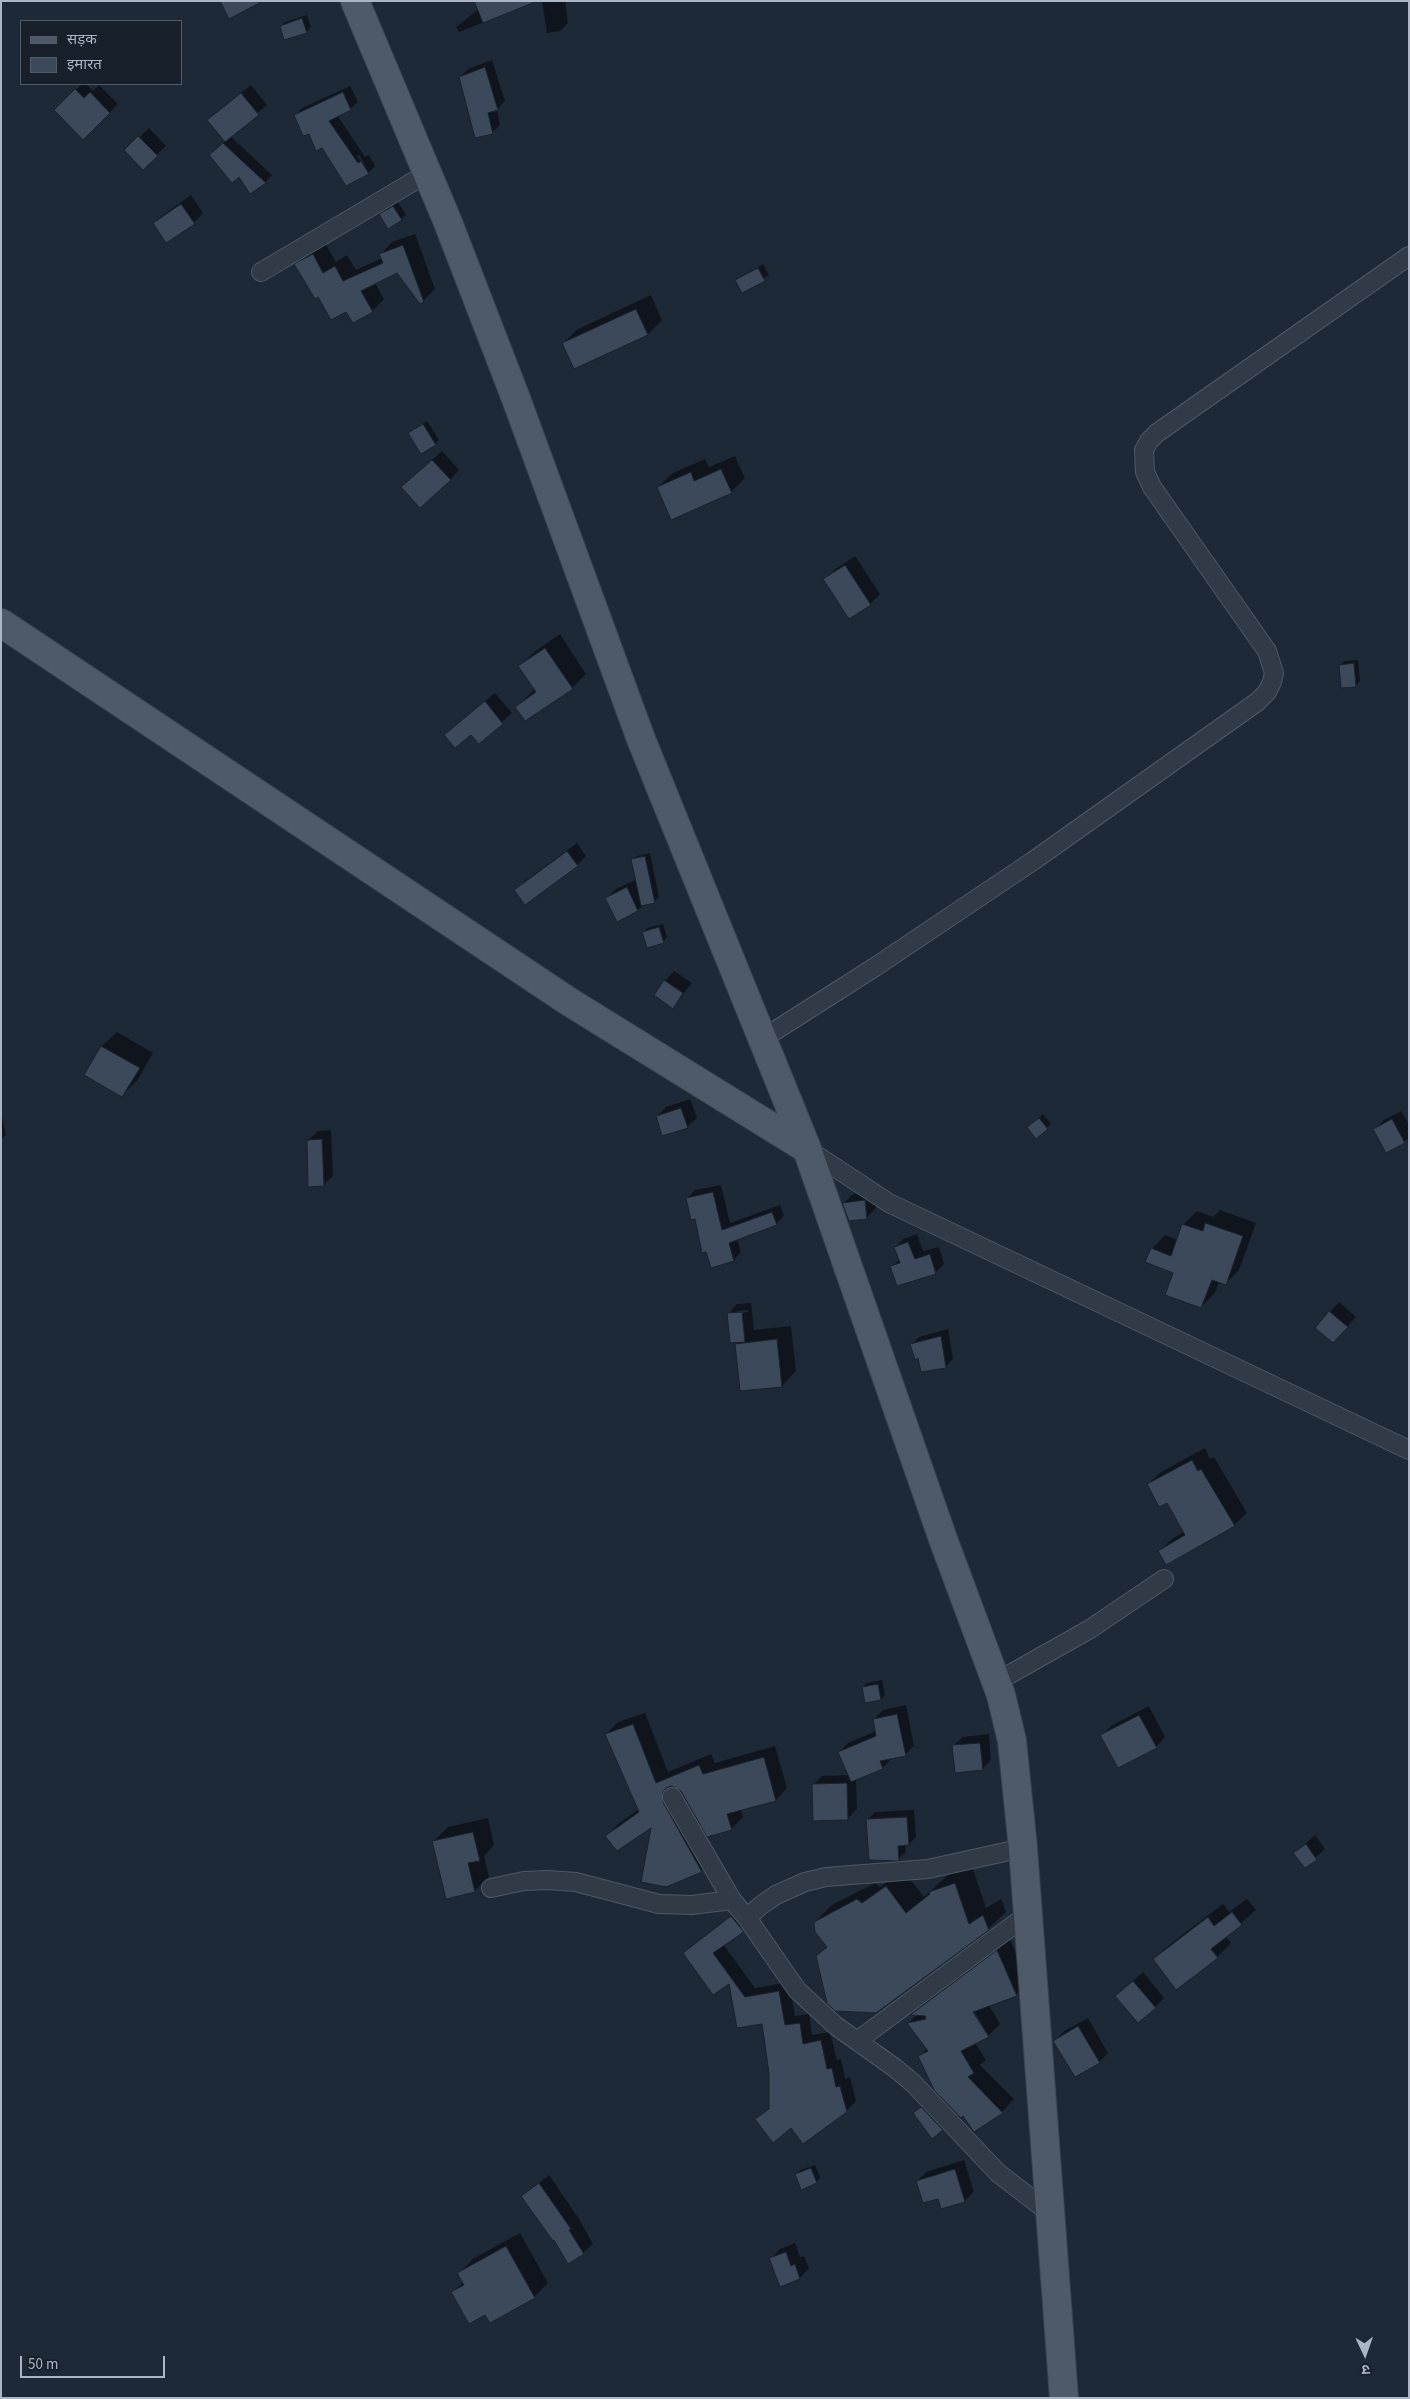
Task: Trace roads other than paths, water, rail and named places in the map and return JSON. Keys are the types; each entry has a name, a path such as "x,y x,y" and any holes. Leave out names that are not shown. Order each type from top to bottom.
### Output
{"main road":[{"path":"355,1 426,174 447,220 515,396 641,739 807,1149 943,1539 996,1682 1012,1741 1023,1848 1064,2398"},
{"path":"1,623 568,1001 807,1149"}],"street":[{"path":"261,272 426,174"},
{"path":"762,1039 875,967 1033,861 1257,702 1267,692 1274,673 1267,651 1152,487 1145,472 1144,450 1157,433 1409,256"},
{"path":"807,1149 889,1203 1409,1450"},
{"path":"996,1682 1090,1630 1164,1579"},
{"path":"672,1797 732,1900 747,1918 797,1990 836,2026 913,2083 998,2173 1050,2213"},
{"path":"747,1918 776,1895 805,1882 826,1877 928,1869 1023,1848"},
{"path":"491,1888 524,1881 547,1880 576,1882 659,1904 692,1905 732,1900"},
{"path":"856,2041 1027,1916"}]}
